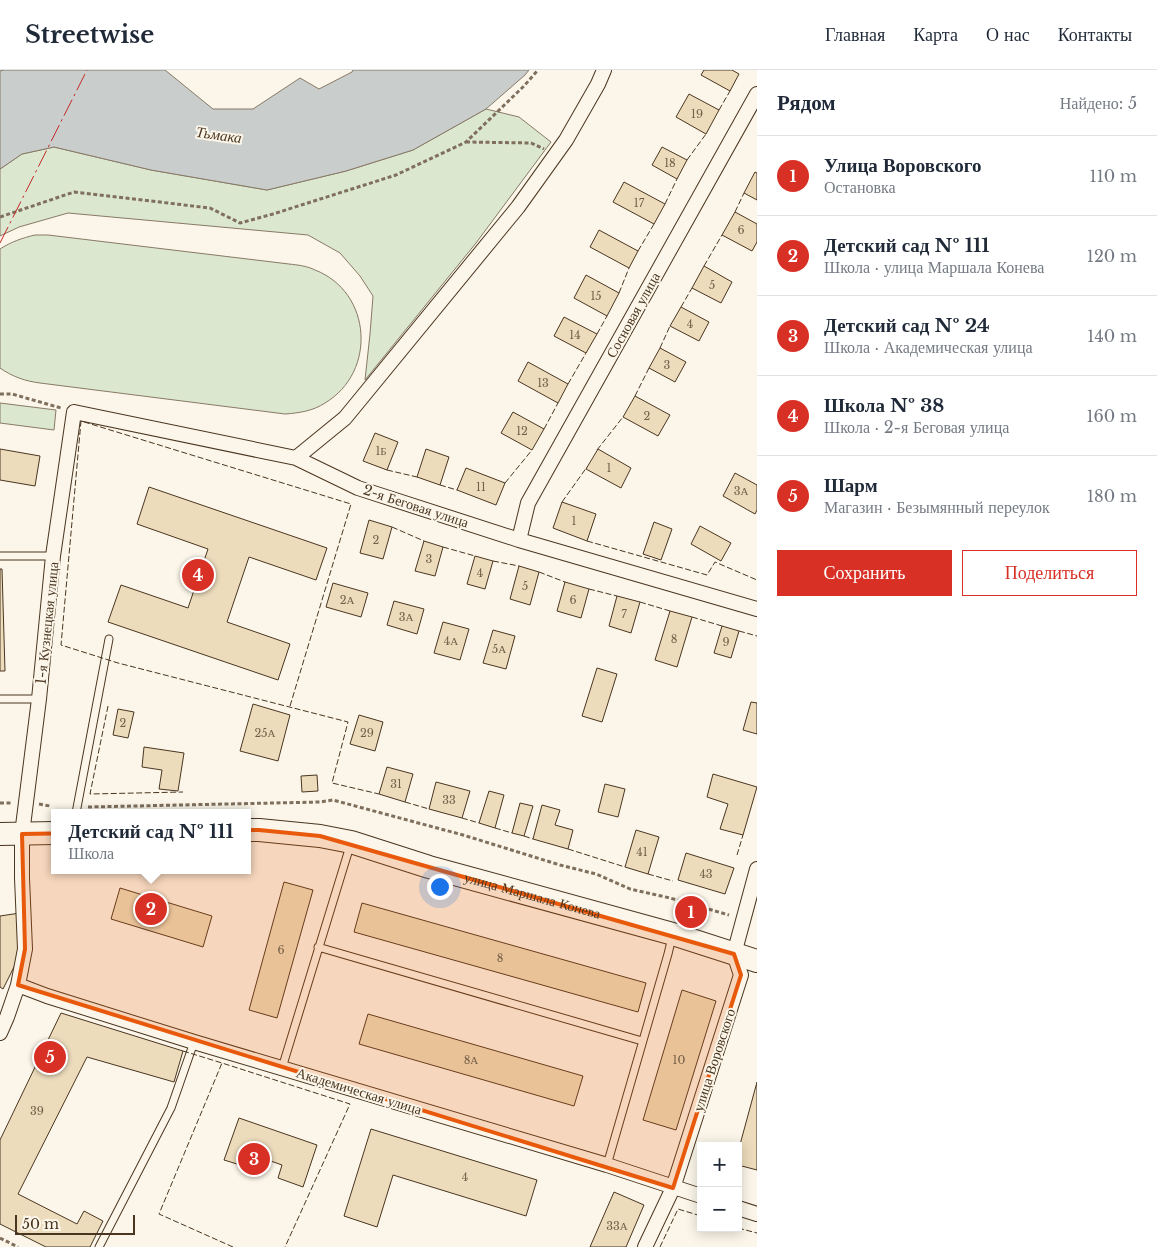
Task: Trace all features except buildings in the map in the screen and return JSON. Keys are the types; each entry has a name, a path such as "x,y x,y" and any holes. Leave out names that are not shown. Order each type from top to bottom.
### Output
{"main road":[{"name":"улица Маршала Конева","path":"251,830 320,836 351,842 672,934 757,961"},
{"path":"11,834 51,833"}],"street":[{"path":"296,458 345,418 518,207 563,145 604,70"},
{"name":"Сосновая улица","path":"519,540 528,503 757,94"},
{"name":"2-я Беговая улица","path":"74,412 296,458 358,488 519,540 757,609"},
{"name":"1-я Кузнецкая улица","path":"0,1033 18,985 25,949 22,878 11,834 39,699 53,556 74,412"},
{"name":"улица Воровского","path":"645,1247 674,1188 741,975 734,954 757,869"},
{"name":"Академическая улица","path":"18,985 47,996 194,1042 607,1165 697,1195"},
{"path":"742,1209 757,1214"}],"lane":[{"path":"0,556 53,556"},
{"path":"77,809 109,639"},
{"path":"0,699 39,699"},
{"path":"282,1068 351,842"},
{"path":"607,1165 668,954 672,934"},
{"path":"318,947 642,1041"},
{"path":"99,1247 171,1108 194,1042"}],"path":[{"path":"0,217 74,192 210,208 240,222 273,214 396,175 466,142 538,70"},
{"path":"466,142 531,143 547,150 563,145"},
{"path":"0,394 12,394 74,412"},
{"path":"107,809 333,800 463,835 560,866 596,874 630,889 670,898 743,920"},
{"path":"0,1238 18,1247"}],"highlighted area":[{"path":"259,830 320,836 734,954 741,975 673,1188 18,985 25,949 22,834"}],"green space":[{"path":"486,109 519,117 551,142 476,243 365,380 373,296 360,276 340,253 308,235 68,213 19,227 0,236 0,169 22,154 54,147 151,170 267,190 346,171 413,150"},
{"path":"35,235 292,264 312,269 334,281 348,296 357,314 361,333 360,353 353,372 342,389 325,403 306,411 285,414 40,383 14,376 0,368 0,249 17,240"},
{"path":"0,403 56,410 54,430 0,423"}],"water":[{"name":"Тьмака","path":"165,70 213,109 253,109 300,78 319,89 353,70 529,70 486,109 413,150 346,171 267,190 151,170 54,147 22,154 0,169 0,71"}],"fence":[{"path":"719,110 730,91"},
{"path":"687,160 706,134"},
{"path":"665,204 677,179"},
{"path":"735,212 744,193"},
{"path":"638,251 654,224"},
{"path":"704,266 722,235"},
{"path":"619,293 629,268"},
{"path":"681,307 692,288"},
{"path":"597,334 607,316"},
{"path":"660,348 670,326"},
{"path":"568,384 586,353"},
{"path":"635,396 649,368"},
{"path":"544,429 558,403"},
{"path":"597,450 623,417"},
{"path":"290,706 351,504 81,421 61,645 118,663 348,722 332,783 379,794"},
{"path":"505,483 532,450"},
{"path":"562,502 587,467"},
{"path":"387,470 417,477"},
{"path":"440,485 457,490"},
{"path":"392,527 424,541"},
{"path":"587,541 707,575 715,562 757,580"},
{"path":"443,547 475,556"},
{"path":"493,561 519,566"},
{"path":"539,572 565,582"},
{"path":"589,589 617,596"},
{"path":"640,602 670,611"},
{"path":"692,617 722,626"},
{"path":"739,631 757,636"},
{"path":"108,706 90,794 183,792"},
{"path":"405,802 429,809"},
{"path":"462,818 479,823"},
{"path":"495,828 512,833"},
{"path":"737,855 743,835"},
{"path":"524,836 533,839"},
{"path":"568,849 625,867"},
{"path":"648,874 673,881"},
{"path":"183,1051 222,1063"},
{"path":"233,1247 159,1214 222,1063 350,1104 285,1247"},
{"path":"660,1247 678,1209 697,1215"},
{"path":"742,1229 757,1233"}],"power":[{"path":"0,243 87,70"}],"place":[{"name":"Школа № 38","path":"198,575"},
{"name":"Детский сад № 111","path":"151,909"},
{"name":"Улица Воровского","path":"691,912"},
{"name":"Шарм","path":"50,1057"},
{"name":"Детский сад № 24","path":"254,1159"}]}
